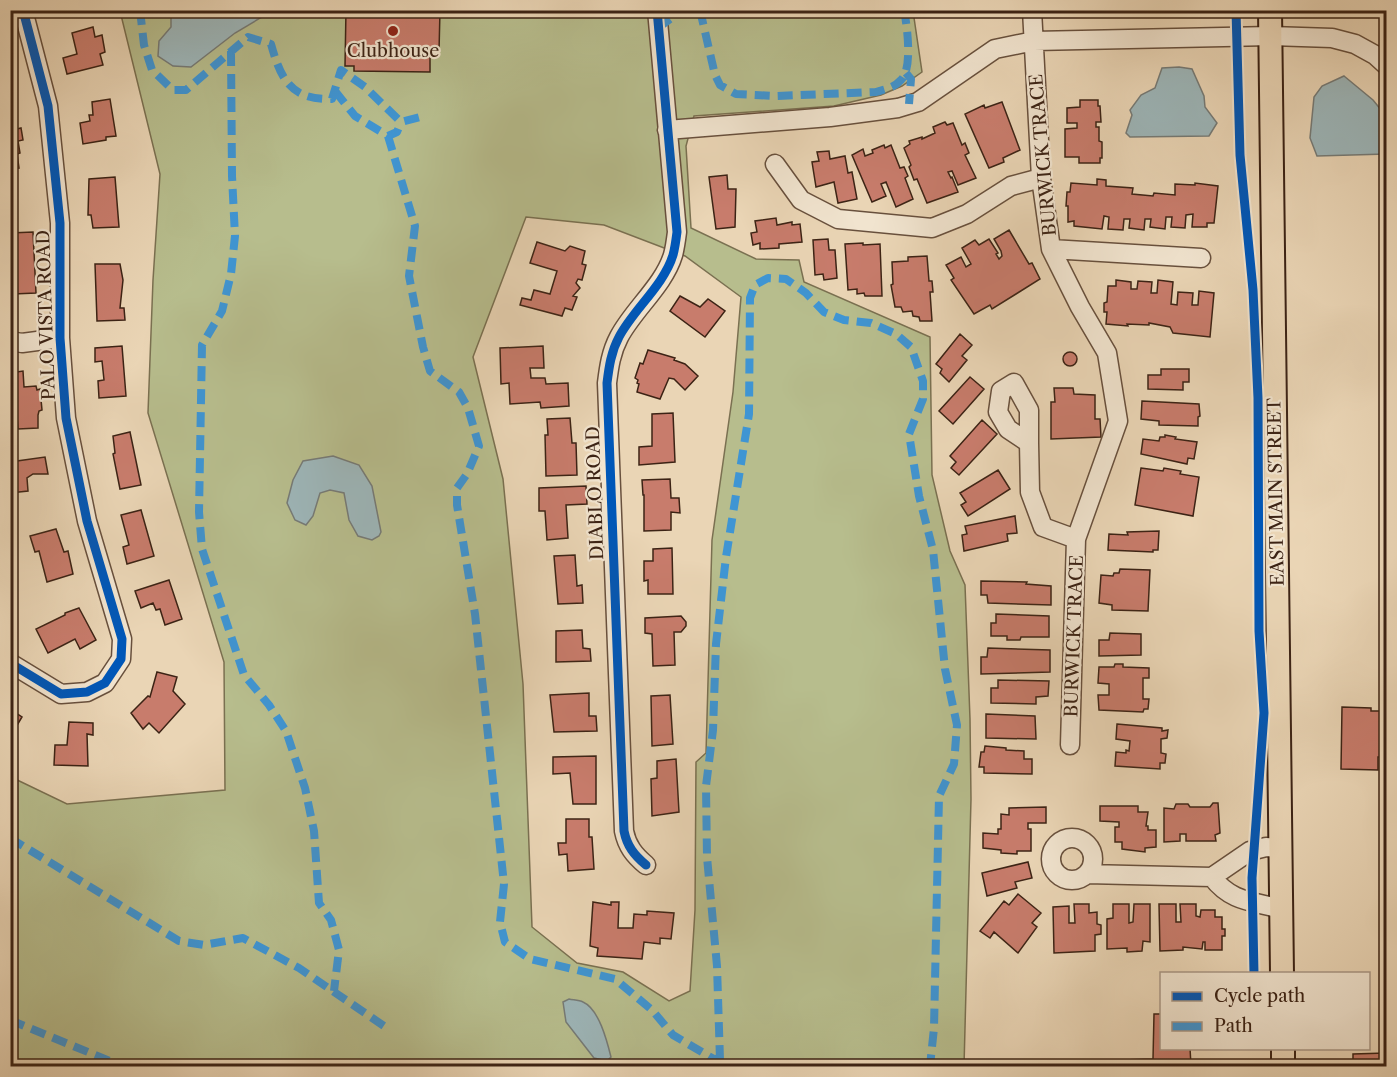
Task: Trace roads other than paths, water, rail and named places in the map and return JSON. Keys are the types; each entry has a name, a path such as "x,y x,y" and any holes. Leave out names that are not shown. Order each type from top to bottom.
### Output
{"main road":[{"name":"EAST MAIN STREET","path":"1270,10 1282,972"},
{"path":"1283,1050 1283,1066"}],"street":[{"name":"PALO VISTA ROAD","path":"10,663 61,694 87,692 105,683 121,659 122,639 87,521 66,418 60,338 60,224 49,117 23,10"},
{"name":"DIABLO ROAD","path":"646,865 635,856 626,843 624,831 607,382 611,357 619,336 664,273 672,257 676,232 657,10"},
{"name":"BURWICK TRACE","path":"1032,10 1041,178 1051,249 1080,308 1107,352 1118,421 1076,539 1070,745"},
{"path":"667,130 830,117 898,108 918,102 995,49 1034,41 1271,36 1332,38 1355,44 1376,55 1386,65"},
{"path":"776,164 801,200 838,219 932,228 967,214 1011,186 1041,178"},
{"path":"1051,249 1201,258"},
{"path":"10,341 22,343 60,338"},
{"path":"1029,443 1030,492 1043,527 1076,539"},
{"path":"1087,874 1212,877 1250,851 1266,847 1280,848"},
{"path":"1212,877 1222,889 1235,897 1281,909"}],"water":[{"path":"171,11 265,11 262,17 235,33 191,67 173,66 158,56 159,41 171,27"},
{"path":"1162,68 1192,69 1204,96 1205,107 1217,123 1209,136 1130,137 1126,133 1132,115 1130,110 1141,95 1155,88"},
{"path":"1344,76 1373,100 1386,116 1386,154 1317,156 1310,138 1314,97 1322,86"},
{"path":"333,456 359,465 372,486 381,532 372,540 358,536 349,520 344,493 330,490 320,493 313,516 306,525 295,520 287,503 293,480 303,461"},
{"path":"569,999 581,1001 594,1011 605,1034 611,1057 607,1061 594,1058 566,1022 563,1002"}],"place":[{"name":"Clubhouse","path":"393,31"}]}
